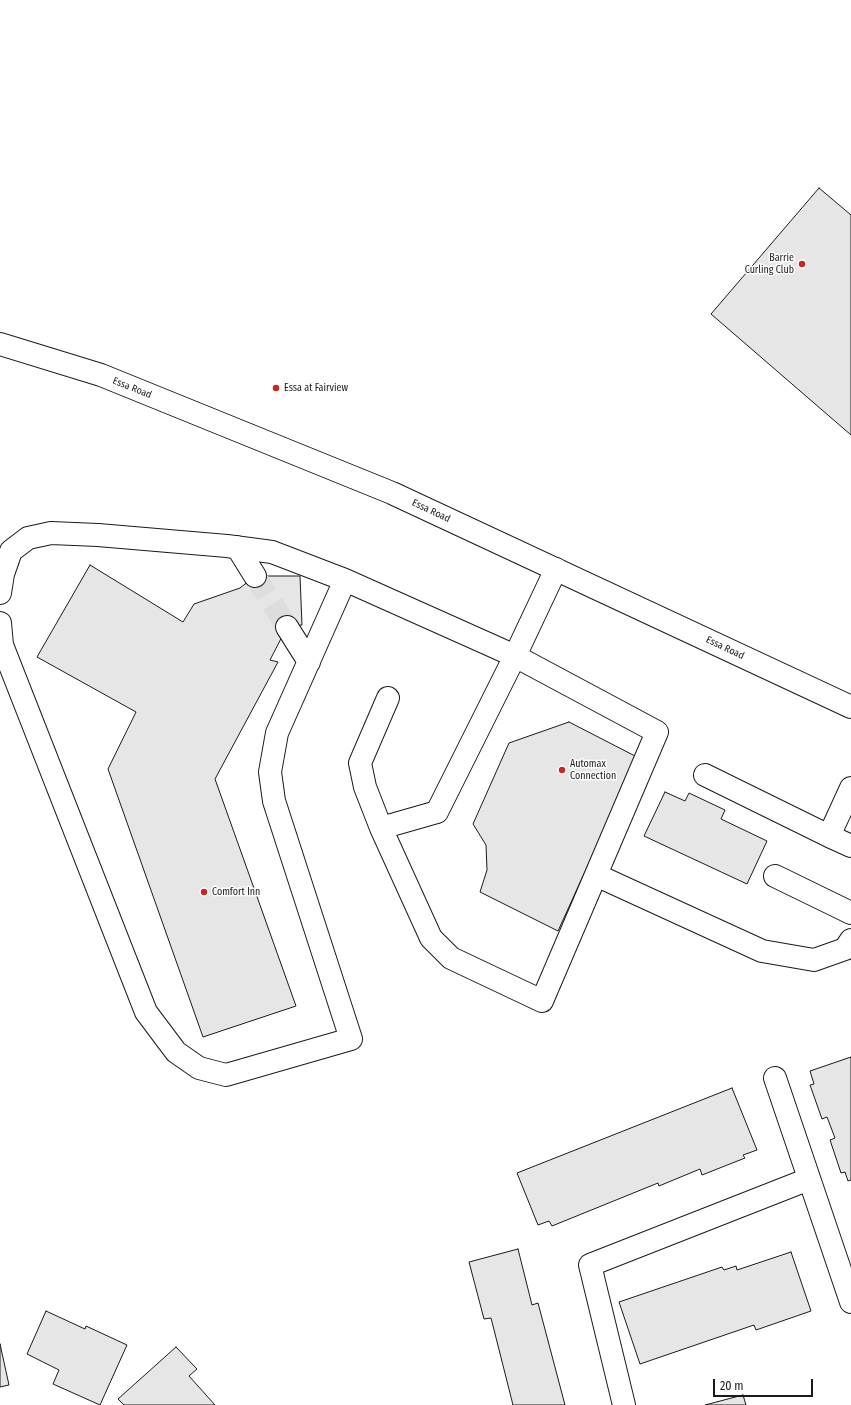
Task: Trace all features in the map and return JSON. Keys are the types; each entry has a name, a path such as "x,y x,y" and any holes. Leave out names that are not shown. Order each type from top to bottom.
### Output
{"main road":[{"name":"Essa Road","path":"0,344 101,375 392,493 851,707"},
{"path":"0,593 3,574 11,551 28,538 51,533 90,535 272,552 345,580 515,656 657,732 542,1001 451,958 431,938 381,828 365,787 360,763 388,698"},
{"path":"237,548 255,576"},
{"path":"381,828 437,812 515,656 556,569"},
{"path":"0,623 2,645 146,1012 176,1052 200,1068 226,1076 351,1039 274,801 270,772 277,733 345,580"},
{"path":"287,628 309,662"},
{"path":"705,775 851,846"},
{"path":"829,836 851,788"},
{"path":"596,876 762,952 814,960 845,949 851,940"},
{"path":"775,876 851,913"},
{"path":"775,1078 851,1302"},
{"path":"624,1405 590,1265 809,1179"}],"building":[{"name":"Barrie Curling Club","path":"819,188 851,215 851,435 711,314"},
{"name":"Comfort Inn","path":"90,565 183,622 194,604 240,588 255,576 300,576 302,625 287,627 270,660 278,662 215,779 296,1006 203,1037 108,769 136,712 37,657"},
{"path":"569,722 637,757 558,931 480,892 487,870 486,845 473,824 509,743"},
{"path":"665,792 685,801 689,793 725,810 721,819 767,841 747,884 644,836"},
{"path":"851,1057 851,1180 848,1181 845,1172 841,1173 830,1140 835,1138 827,1117 822,1119 810,1085 814,1084 810,1071"},
{"path":"732,1088 757,1150 743,1155 745,1158 702,1175 700,1169 659,1186 658,1183 552,1226 549,1221 538,1225 517,1173"},
{"path":"518,1249 532,1305 538,1303 565,1405 513,1405 491,1318 484,1319 469,1262"},
{"path":"791,1252 811,1311 756,1330 754,1325 640,1364 619,1302 722,1267 724,1270 736,1266 737,1270"},
{"path":"46,1311 85,1329 86,1326 127,1345 100,1405 53,1384 59,1370 27,1354"},
{"path":"0,1344 9,1385 0,1387"},
{"path":"176,1347 197,1369 189,1376 215,1405 124,1405 118,1399"},
{"path":"743,1395 746,1405 705,1405"}],"tunnel":[{"path":"255,576 287,627"}],"place":[{"name":"Barrie Curling Club","path":"802,264"},
{"name":"Essa at Fairview","path":"276,388"},
{"name":"Automax Connection","path":"562,770"},
{"name":"Comfort Inn","path":"204,892"}]}
